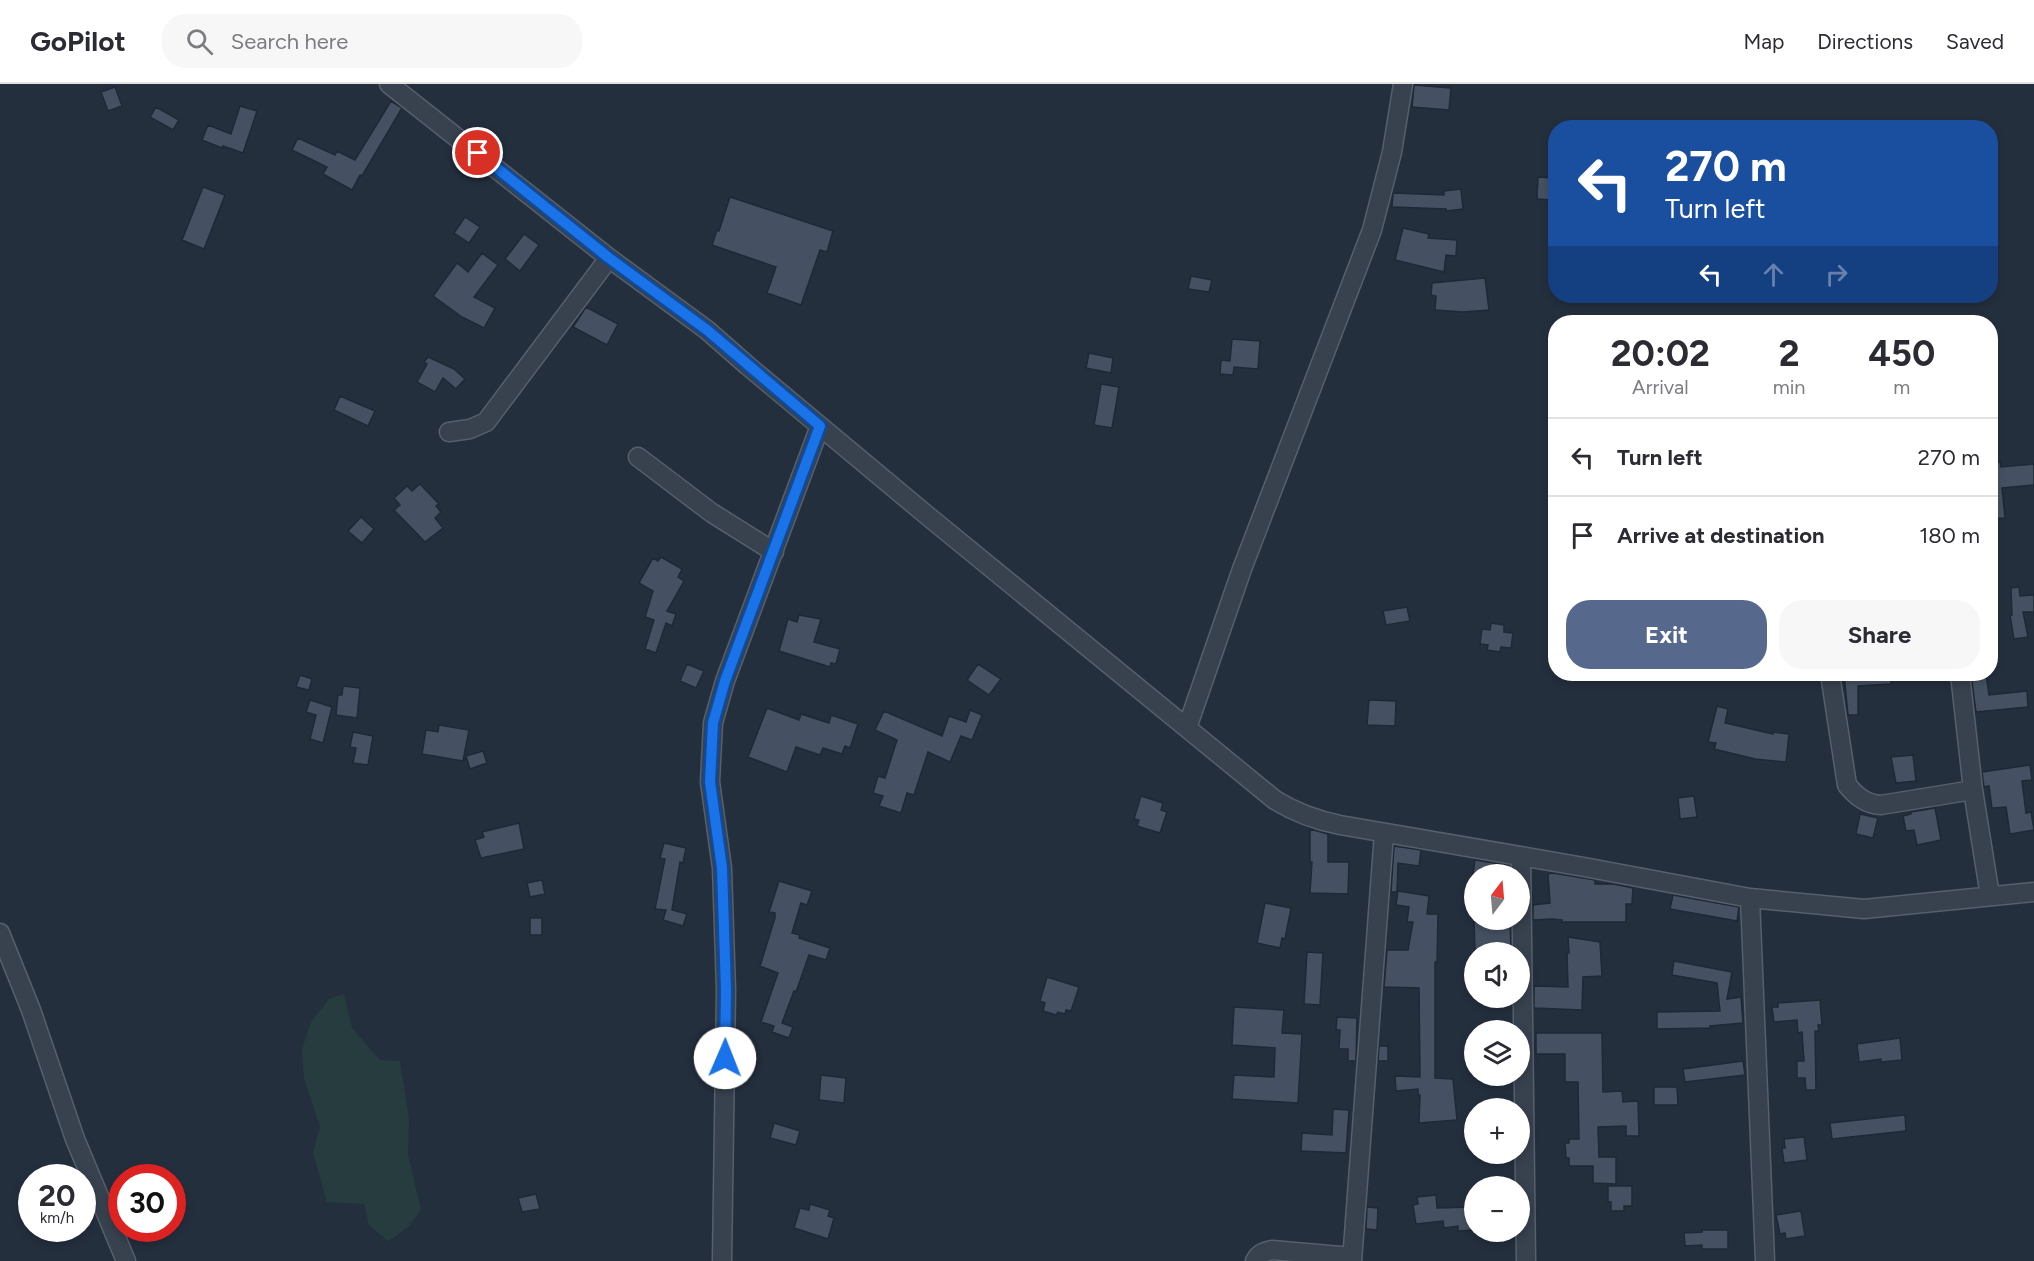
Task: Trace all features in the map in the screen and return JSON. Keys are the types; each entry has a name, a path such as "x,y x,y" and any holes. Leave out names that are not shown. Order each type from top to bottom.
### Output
{"street":[{"path":"389,84 609,258 707,330 1187,728 1275,800 1293,811 1313,819 1384,833 1750,898 1864,909 2034,892"},
{"path":"1187,728 1242,569 1372,230 1392,152 1403,84"},
{"path":"449,432 470,429 486,422 609,258"},
{"path":"722,1261 726,990 722,868 710,782 713,723 725,681 820,426"},
{"path":"638,457 712,513 774,552"},
{"path":"1831,681 1847,785 1857,796 1871,804 1881,805 1973,790"},
{"path":"1961,681 1973,790 1990,896"},
{"path":"1255,1261 1258,1256 1272,1250 1352,1259 1384,833"},
{"path":"1521,856 1526,1261"},
{"path":"1750,898 1765,1261"},
{"path":"0,933 31,1010 75,1139 126,1261"}],"green space":[{"path":"344,994 352,1028 380,1060 400,1061 409,1120 408,1155 421,1210 407,1228 388,1241 369,1225 364,1204 327,1202 313,1153 320,1127 304,1078 302,1049 311,1022 329,999"}],"building":[{"path":"1414,85 1451,88 1449,110 1412,107"},
{"path":"115,87 122,106 108,111 101,92"},
{"path":"391,101 402,108 352,190 323,174 327,167 292,150 298,138 335,155 337,151 355,160"},
{"path":"240,106 257,111 243,153 202,140 208,125 231,134"},
{"path":"156,107 179,120 173,130 150,117"},
{"path":"1538,177 1548,178 1548,200 1537,199"},
{"path":"203,187 225,195 204,249 182,240"},
{"path":"1461,189 1463,209 1446,211 1446,209 1392,207 1393,193 1444,195 1444,191"},
{"path":"730,197 833,231 827,252 820,250 801,305 767,293 776,267 712,245"},
{"path":"465,217 480,227 469,243 454,233"},
{"path":"1403,228 1429,234 1428,238 1457,240 1456,256 1446,255 1444,272 1395,260"},
{"path":"524,234 539,245 520,271 505,259"},
{"path":"482,253 498,265 474,297 495,308 484,328 462,317 433,296 457,263 468,272"},
{"path":"1191,276 1212,280 1209,292 1188,289"},
{"path":"1485,278 1489,310 1463,312 1435,310 1436,296 1431,295 1432,283"},
{"path":"586,307 618,324 607,345 573,327"},
{"path":"1232,339 1260,341 1258,369 1234,367 1233,375 1220,374 1221,360 1230,361"},
{"path":"1089,353 1113,358 1111,373 1086,368"},
{"path":"428,357 454,369 465,379 456,389 443,378 435,392 417,382 427,364 424,362"},
{"path":"1101,384 1119,387 1112,428 1094,425"},
{"path":"340,396 375,411 368,426 334,410"},
{"path":"1998,462 2001,467 2034,464 2034,485 2002,488 2005,518 1998,518"},
{"path":"420,484 439,504 436,506 441,512 435,518 443,528 425,542 394,510 400,505 394,498 407,486 412,491"},
{"path":"361,517 374,529 362,543 348,531"},
{"path":"661,557 682,569 678,577 684,581 667,611 676,614 672,626 666,623 656,653 645,649 654,620 645,617 653,591 639,583 653,558 658,561"},
{"path":"2019,587 2020,596 2034,595 2034,612 2023,612 2028,637 2014,639 2010,615 2012,615 2011,588"},
{"path":"1407,607 1410,621 1386,625 1383,611"},
{"path":"799,615 821,619 814,642 840,649 836,664 831,663 830,667 779,651 788,619 797,622"},
{"path":"1491,623 1504,625 1504,632 1513,633 1511,648 1501,647 1500,652 1487,650 1488,645 1480,644 1482,629 1490,630"},
{"path":"687,664 704,671 696,688 680,681"},
{"path":"978,664 1001,679 989,695 967,680"},
{"path":"300,675 312,679 309,690 296,687"},
{"path":"1845,681 1891,681 1891,684 1858,686 1858,715 1848,715"},
{"path":"1972,681 1987,681 1989,695 2027,691 2028,707 1976,712"},
{"path":"343,686 360,688 357,718 336,715 338,695 342,695"},
{"path":"310,700 332,707 323,743 310,739 316,715 306,712"},
{"path":"1369,700 1396,701 1395,726 1367,725"},
{"path":"1717,706 1728,709 1725,723 1773,734 1773,732 1789,734 1786,762 1755,759 1714,749 1716,743 1708,742"},
{"path":"767,708 799,720 801,714 829,723 831,715 858,724 850,748 845,746 842,754 823,748 820,755 796,747 787,772 748,757"},
{"path":"970,710 982,715 972,740 961,736 950,762 928,752 914,795 907,793 901,813 879,806 883,796 873,793 878,776 885,778 897,740 875,730 884,711 942,736 949,716 966,722"},
{"path":"439,725 469,730 463,761 422,754 426,730 438,732"},
{"path":"353,732 373,736 368,765 353,763 356,748 350,747"},
{"path":"483,751 487,763 470,769 466,756"},
{"path":"1913,755 1916,781 1896,783 1891,757"},
{"path":"2030,765 2032,780 2022,781 2026,813 2031,812 2034,830 2010,834 2006,807 1992,808 1989,786 1984,787 1982,772"},
{"path":"1141,796 1163,803 1161,810 1167,812 1160,833 1137,826 1139,820 1134,819"},
{"path":"1694,796 1697,817 1680,819 1678,798"},
{"path":"1935,808 1941,840 1917,845 1914,830 1906,831 1903,816 1911,812"},
{"path":"1860,814 1878,818 1873,838 1856,834"},
{"path":"519,823 524,849 481,858 475,840 484,837 482,832"},
{"path":"1310,829 1328,834 1328,862 1349,862 1348,894 1310,893 1312,862 1310,862"},
{"path":"664,843 686,848 683,863 680,862 672,910 687,914 683,926 663,920 666,910 655,909 665,859 660,858"},
{"path":"1394,846 1421,850 1419,866 1398,863 1397,892 1391,892"},
{"path":"1475,860 1501,864 1474,864"},
{"path":"1548,874 1595,880 1595,884 1614,884 1633,888 1632,904 1626,904 1626,922 1533,920 1533,905 1550,903"},
{"path":"542,880 545,894 530,897 527,883"},
{"path":"779,881 812,891 807,905 801,903 792,933 800,935 799,938 830,948 826,960 809,955 782,1023 793,1027 789,1038 772,1032 774,1026 761,1022 778,973 760,966 775,918 775,913 769,912"},
{"path":"1398,891 1429,896 1427,914 1438,914 1437,962 1435,962 1435,1078 1453,1079 1457,1120 1419,1123 1420,1095 1418,1095 1418,1089 1396,1091 1395,1076 1420,1077 1419,988 1384,987 1387,950 1408,950 1413,922 1407,922 1409,907 1396,905"},
{"path":"1673,895 1739,907 1737,921 1670,909"},
{"path":"1265,903 1291,908 1285,939 1282,938 1280,948 1257,943"},
{"path":"530,918 542,918 542,935 530,935"},
{"path":"1474,930 1510,930 1511,942 1475,942"},
{"path":"1568,937 1600,942 1602,976 1583,977 1582,1010 1534,1008 1534,986 1568,987"},
{"path":"1307,952 1323,953 1320,1005 1304,1004"},
{"path":"1674,961 1732,972 1727,999 1741,997 1743,1023 1710,1026 1710,1028 1657,1029 1657,1012 1720,1011 1717,983 1672,975"},
{"path":"1047,977 1079,987 1071,1011 1066,1010 1065,1014 1058,1012 1056,1015 1043,1011 1045,1003 1040,1001"},
{"path":"1820,1000 1822,1025 1818,1025 1819,1031 1815,1031 1816,1090 1806,1090 1805,1078 1797,1078 1797,1061 1804,1061 1802,1032 1798,1033 1797,1020 1774,1022 1772,1007 1778,1007 1778,1003"},
{"path":"1234,1007 1284,1010 1282,1033 1302,1034 1298,1103 1232,1099 1234,1075 1274,1077 1275,1048 1232,1045"},
{"path":"1337,1017 1357,1018 1356,1061 1348,1061 1348,1049 1339,1049 1340,1030 1336,1030"},
{"path":"1536,1033 1602,1033 1603,1092 1622,1091 1623,1102 1638,1101 1639,1136 1626,1136 1626,1126 1598,1127 1599,1157 1616,1157 1616,1184 1593,1183 1593,1166 1569,1166 1565,1143 1569,1143 1569,1139 1579,1139 1578,1082 1565,1082 1565,1054 1536,1054"},
{"path":"1900,1038 1902,1060 1881,1062 1881,1059 1859,1062 1857,1044"},
{"path":"1379,1046 1388,1046 1388,1061 1378,1061"},
{"path":"1743,1061 1745,1075 1685,1082 1683,1069"},
{"path":"821,1075 846,1078 844,1103 819,1100"},
{"path":"1654,1087 1677,1087 1678,1105 1654,1105"},
{"path":"1333,1109 1349,1110 1346,1153 1301,1151 1302,1133 1332,1135"},
{"path":"1905,1115 1906,1131 1832,1139 1830,1123"},
{"path":"774,1123 800,1131 796,1145 770,1138"},
{"path":"1804,1137 1807,1160 1784,1163 1782,1148 1785,1148 1784,1139"},
{"path":"1608,1186 1632,1186 1632,1206 1624,1206 1624,1211 1611,1211 1611,1202 1608,1202"},
{"path":"536,1194 540,1209 522,1212 518,1198"},
{"path":"1436,1195 1437,1208 1464,1207 1464,1231 1458,1231 1458,1226 1444,1228 1443,1221 1416,1224 1413,1205 1418,1204 1417,1197"},
{"path":"810,1204 830,1210 828,1216 834,1218 828,1239 794,1228 800,1208 809,1210"},
{"path":"1367,1207 1378,1208 1377,1230 1366,1229"},
{"path":"1801,1211 1805,1236 1786,1239 1785,1233 1780,1234 1776,1215"},
{"path":"1702,1230 1728,1230 1728,1249 1702,1249 1702,1245 1685,1246 1684,1233 1702,1232"}],"route":[{"path":"478,153 609,258 707,330 820,426 725,681 713,723 710,782 722,868 726,990 725,1058"}]}
